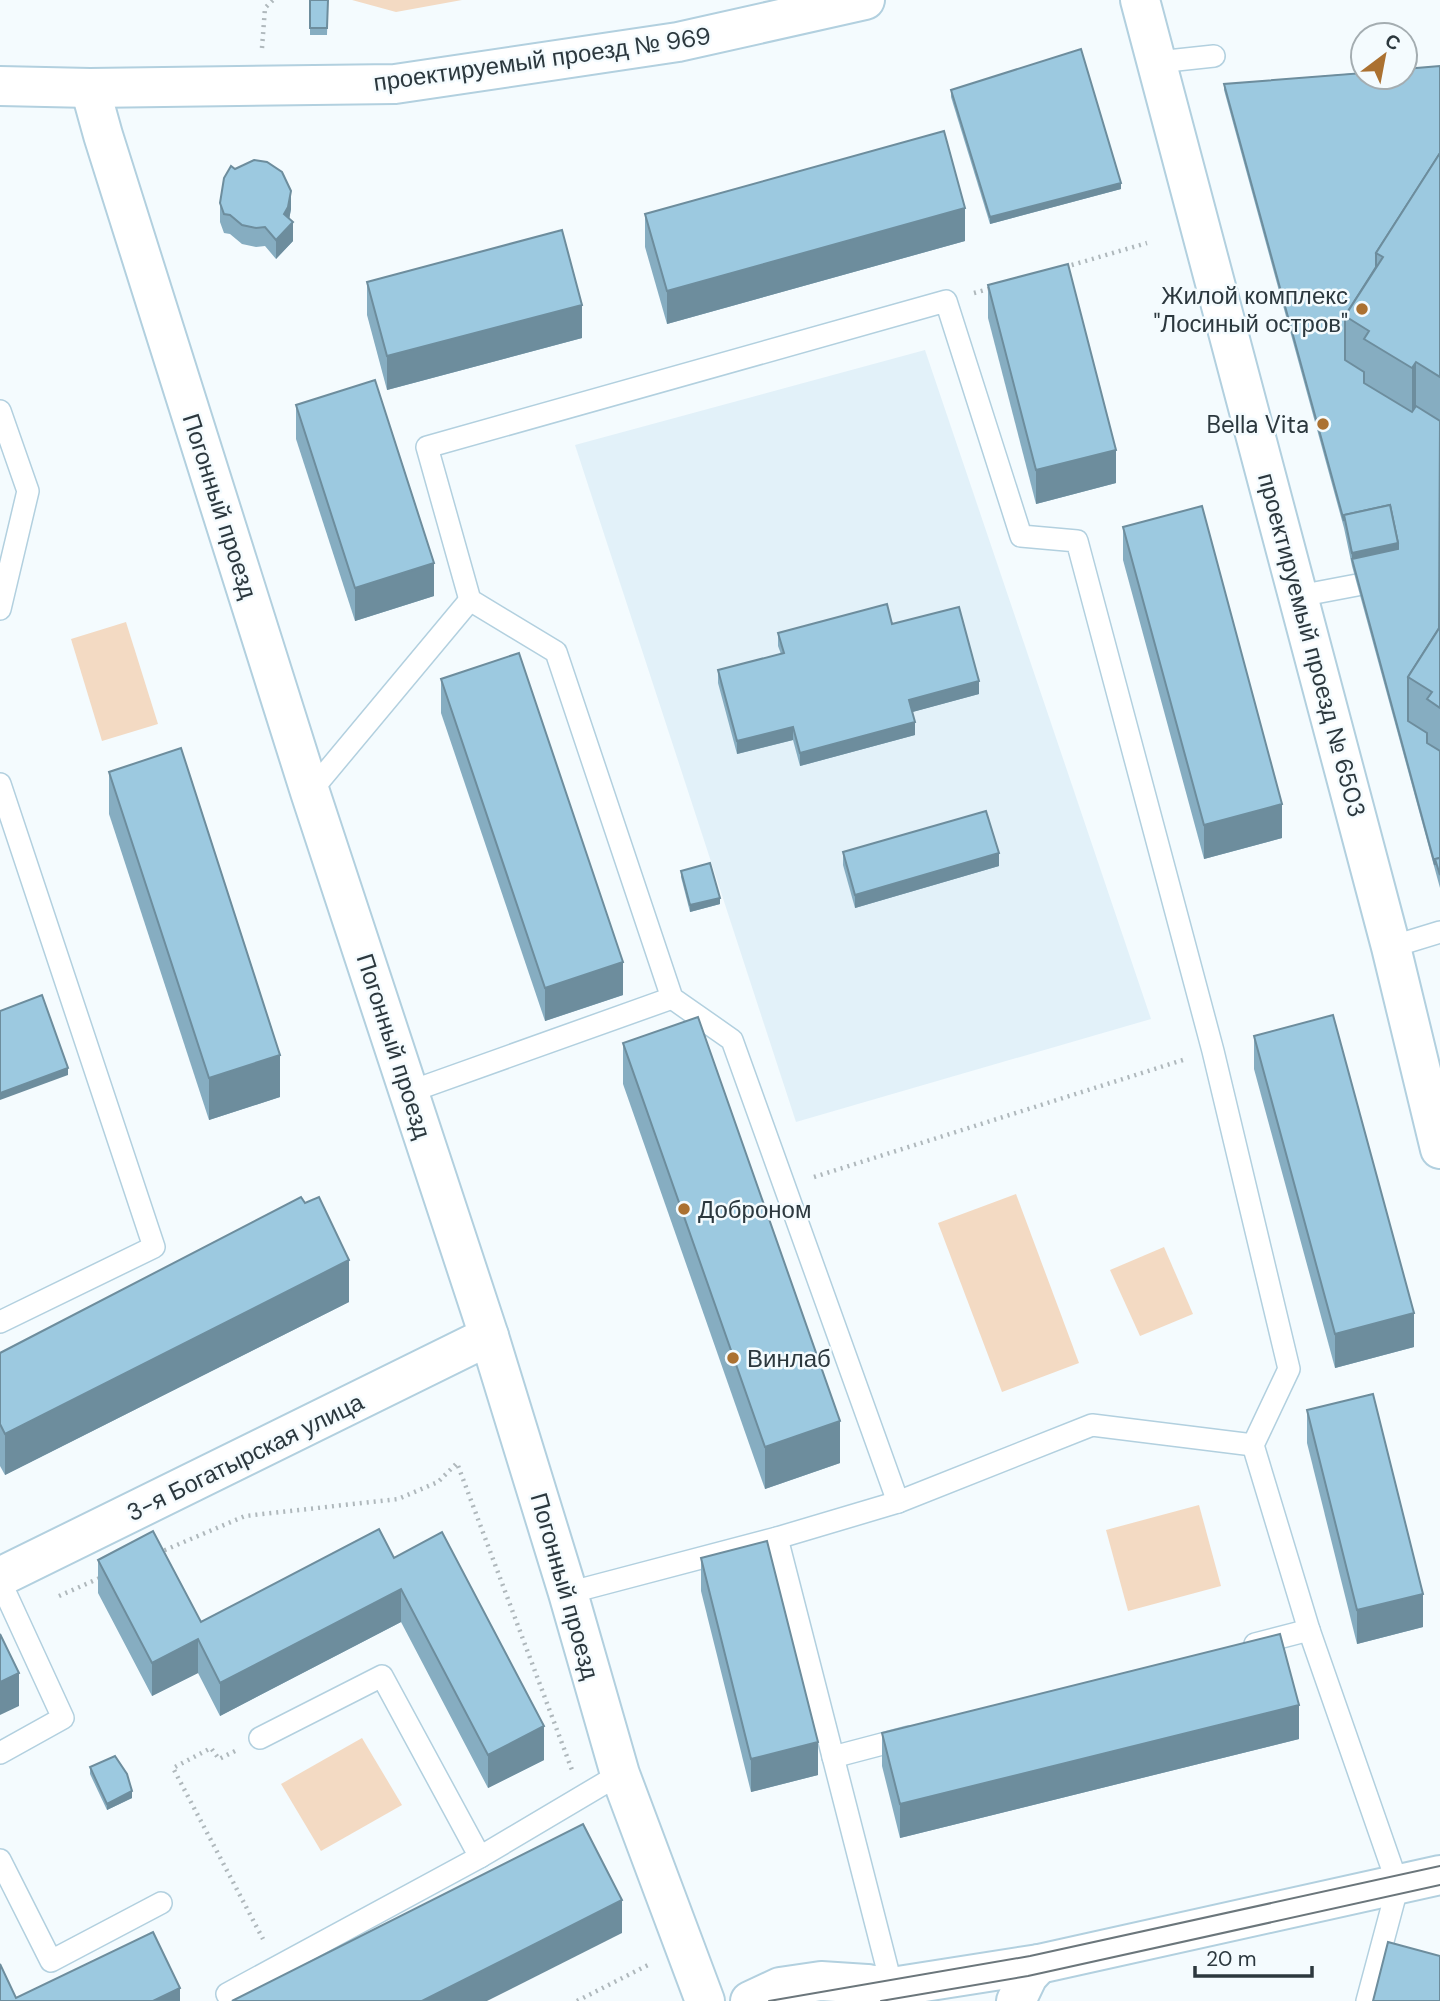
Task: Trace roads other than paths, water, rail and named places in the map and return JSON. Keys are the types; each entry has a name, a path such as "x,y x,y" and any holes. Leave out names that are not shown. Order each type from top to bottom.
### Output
{"street":[{"name":"проектируемый проезд № 969","path":"0,86 258,87 408,82 678,42 865,0"},
{"path":"1140,0 1157,62"},
{"name":"проектируемый проезд № 6503","path":"1157,62 1391,947 1440,1149"},
{"name":"Погонный проезд","path":"90,88 310,792 489,1336 620,1774 705,2001"},
{"name":"3-я Богатырская улица","path":"0,1579 489,1336"},
{"path":"750,2001 779,1987 821,1981 886,1991 1039,1964 1440,1875"},
{"path":"1016,2001 1028,1976 1039,1964"}],"lane":[{"path":"1157,62 1214,56"},
{"path":"898,1502 732,1040 672,998 556,652 470,600 427,447 946,301 1021,536 1077,541 1213,1051 1289,1369 1253,1445 1309,1630 1398,1885 1367,2001"},
{"path":"0,411 29,491 0,609"},
{"path":"1299,596 1357,585"},
{"path":"310,792 470,600"},
{"path":"0,785 154,1247 0,1322"},
{"path":"1391,947 1440,932"},
{"path":"409,1092 672,998"},
{"path":"568,1593 777,1538 898,1502 1092,1425 1253,1445"},
{"path":"777,1538 834,1757 886,1991"},
{"path":"0,1579 62,1718 0,1753"},
{"path":"1230,1651 1309,1630"},
{"path":"260,1738 382,1676 480,1857"},
{"path":"834,1757 926,1732"},
{"path":"227,1994 480,1857 620,1774"},
{"path":"0,1860 51,1961 161,1903"}],"tram line":[{"path":"769,2001 1030,1956 1440,1866"},
{"path":"881,2001 1028,1976 1440,1885"}],"place":[{"name":"Жилой комплекс \"Лосиный остров\"","path":"1362,309"},
{"name":"Bella Vita","path":"1323,424"},
{"name":"Доброном","path":"684,1209"},
{"name":"Винлаб","path":"733,1358"}]}
